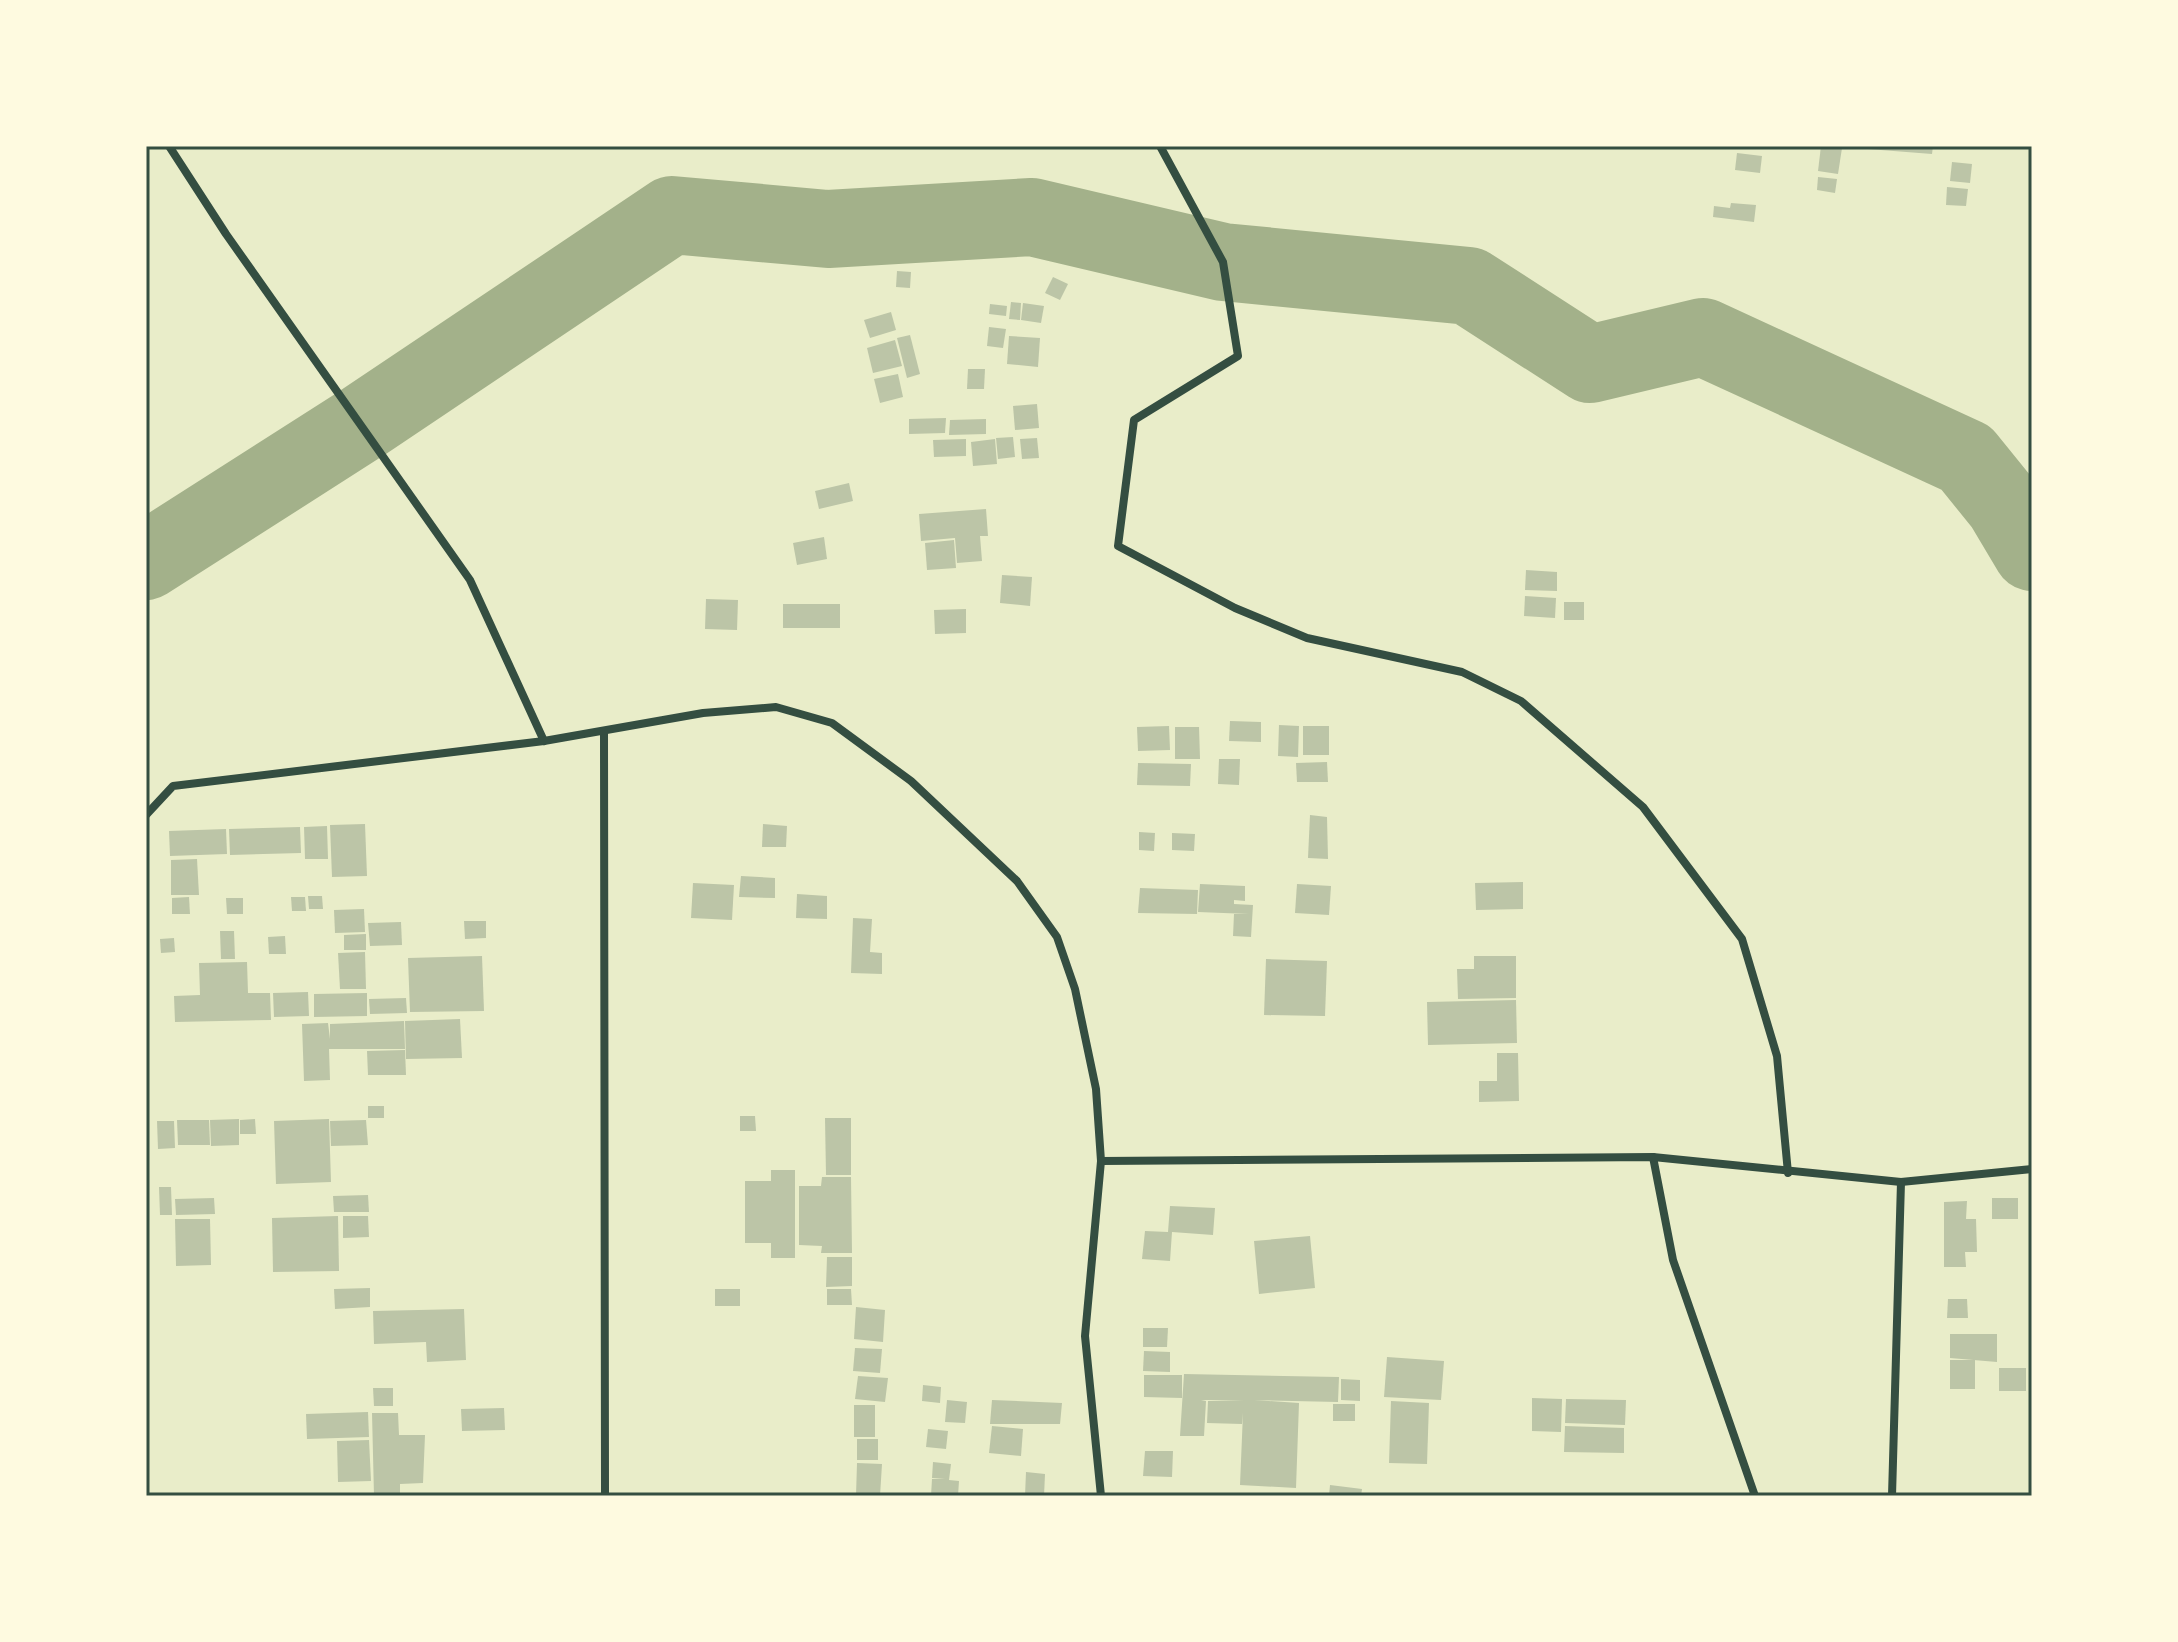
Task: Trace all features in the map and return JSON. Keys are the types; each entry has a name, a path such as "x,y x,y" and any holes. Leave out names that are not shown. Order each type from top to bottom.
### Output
{"street":[{"path":"169,146 234,245 470,580 544,741"},
{"path":"1160,146 1223,262 1238,356 1134,420 1118,546 1235,608 1307,638 1462,672 1521,701 1643,807 1742,939 1777,1056 1788,1173"},
{"path":"146,815 173,786 544,741 703,713 776,707 832,723 911,781 1017,881 1057,937 1075,989 1096,1089 1101,1161 1085,1336 1101,1496"},
{"path":"604,731 605,1496"},
{"path":"1653,1157 1673,1260 1755,1496"},
{"path":"1101,1161 1653,1157 1901,1182 2032,1169"},
{"path":"1892,1496 1901,1182"}],"building":[{"path":"1821,146 1842,148 1838,174 1818,171"},
{"path":"1868,146 1933,146 1932,154 1868,149"},
{"path":"1737,153 1762,156 1760,173 1735,170"},
{"path":"1952,162 1972,164 1970,183 1950,181"},
{"path":"1818,177 1837,179 1835,193 1817,190"},
{"path":"1947,187 1968,189 1966,206 1946,205"},
{"path":"1731,203 1756,205 1754,222 1713,217 1714,206 1730,208"},
{"path":"897,271 911,272 910,288 896,287"},
{"path":"1053,277 1068,284 1060,300 1045,293"},
{"path":"1011,302 1021,303 1020,320 1009,319"},
{"path":"1023,303 1044,306 1041,323 1021,320"},
{"path":"990,304 1007,306 1006,316 989,314"},
{"path":"891,312 896,330 870,338 864,320"},
{"path":"989,327 1006,329 1003,348 987,346"},
{"path":"910,335 920,374 907,378 897,338"},
{"path":"1009,336 1040,338 1038,367 1007,364"},
{"path":"895,340 902,366 873,373 867,348"},
{"path":"968,369 985,369 984,389 967,389"},
{"path":"898,374 903,397 880,403 874,379"},
{"path":"1037,404 1039,428 1015,430 1013,406"},
{"path":"946,418 945,433 909,434 909,419"},
{"path":"986,419 986,434 949,435 950,420"},
{"path":"1013,437 1015,457 998,459 996,438"},
{"path":"1037,438 1039,458 1022,459 1020,439"},
{"path":"966,439 966,456 934,457 933,440"},
{"path":"995,439 997,464 973,466 971,442"},
{"path":"849,483 853,501 819,509 815,491"},
{"path":"986,509 988,536 980,536 982,561 957,563 955,538 921,541 919,514"},
{"path":"824,537 827,559 797,565 793,543"},
{"path":"954,540 956,568 927,570 925,543"},
{"path":"1526,570 1557,572 1557,591 1525,590"},
{"path":"1002,575 1032,577 1030,606 1000,603"},
{"path":"1525,596 1556,598 1555,618 1524,616"},
{"path":"706,599 738,600 737,630 705,629"},
{"path":"1564,602 1584,602 1584,620 1564,620"},
{"path":"783,604 840,604 840,628 783,628"},
{"path":"966,609 966,633 935,634 934,610"},
{"path":"1230,721 1261,722 1261,742 1229,741"},
{"path":"1279,725 1299,726 1298,757 1278,756"},
{"path":"1169,726 1170,750 1138,751 1137,727"},
{"path":"1303,726 1329,726 1329,755 1303,755"},
{"path":"1175,727 1199,727 1200,759 1175,759"},
{"path":"1219,759 1240,759 1239,785 1218,784"},
{"path":"1327,762 1328,782 1297,782 1296,763"},
{"path":"1138,763 1191,764 1190,786 1137,785"},
{"path":"1310,815 1327,817 1328,859 1308,858"},
{"path":"365,824 367,876 332,877 330,825"},
{"path":"763,824 787,826 786,847 762,847"},
{"path":"327,826 328,859 305,859 304,827"},
{"path":"300,827 301,853 230,855 229,829"},
{"path":"226,829 227,854 170,856 169,831"},
{"path":"1139,832 1155,833 1154,851 1139,850"},
{"path":"1172,833 1195,834 1194,851 1172,850"},
{"path":"197,859 199,895 171,895 171,860"},
{"path":"741,876 775,878 775,898 739,897"},
{"path":"1523,882 1523,909 1476,910 1475,883"},
{"path":"693,883 734,885 732,920 691,918"},
{"path":"1200,884 1245,886 1245,901 1234,900 1234,904 1253,905 1251,937 1233,936 1234,914 1249,914 1198,912"},
{"path":"1297,884 1331,886 1329,915 1295,913"},
{"path":"1140,888 1198,890 1197,914 1138,913"},
{"path":"797,894 827,896 827,919 796,918"},
{"path":"308,896 322,896 323,909 309,909"},
{"path":"189,897 190,914 172,914 172,898"},
{"path":"291,897 305,897 306,911 292,911"},
{"path":"226,898 243,898 243,914 227,914"},
{"path":"364,909 365,932 335,933 334,910"},
{"path":"853,918 872,919 870,952 882,953 882,974 851,973"},
{"path":"464,921 486,921 486,938 465,939"},
{"path":"401,922 402,945 370,946 368,923"},
{"path":"220,931 234,931 235,959 221,959"},
{"path":"366,934 366,950 344,950 344,935"},
{"path":"285,936 286,954 269,954 268,937"},
{"path":"174,938 175,952 161,953 160,939"},
{"path":"365,952 366,989 340,989 338,953"},
{"path":"482,956 484,1011 410,1012 408,958"},
{"path":"1474,956 1516,956 1516,998 1458,999 1457,969 1474,969"},
{"path":"1266,959 1327,961 1325,1016 1264,1015"},
{"path":"247,962 248,993 270,993 271,1020 175,1022 174,996 200,995 199,963"},
{"path":"308,992 309,1016 274,1017 273,993"},
{"path":"367,993 367,1016 314,1017 314,994"},
{"path":"406,998 407,1013 370,1014 369,999"},
{"path":"1516,1000 1517,1043 1428,1045 1427,1002"},
{"path":"460,1019 462,1058 406,1059 405,1021"},
{"path":"404,1021 405,1049 329,1049 330,1080 304,1081 302,1024 328,1023 330,1039 330,1024"},
{"path":"405,1050 406,1075 368,1075 367,1051"},
{"path":"1497,1053 1518,1053 1519,1101 1479,1102 1479,1081 1497,1081"},
{"path":"368,1106 384,1106 384,1118 368,1118"},
{"path":"740,1116 755,1116 756,1131 740,1131"},
{"path":"825,1118 851,1118 851,1175 826,1175"},
{"path":"239,1119 239,1145 211,1146 210,1120"},
{"path":"255,1119 256,1134 240,1134 240,1120"},
{"path":"329,1119 331,1182 276,1184 274,1121"},
{"path":"177,1120 209,1120 210,1145 178,1145"},
{"path":"366,1120 368,1145 331,1146 330,1121"},
{"path":"157,1121 174,1121 175,1148 158,1149"},
{"path":"771,1170 795,1170 795,1258 771,1258 771,1243 745,1243 745,1181 771,1181"},
{"path":"822,1177 851,1177 852,1253 821,1253 822,1246 799,1245 799,1186 821,1186"},
{"path":"159,1187 171,1187 172,1215 160,1215"},
{"path":"368,1195 369,1212 334,1212 333,1196"},
{"path":"214,1198 215,1214 176,1215 175,1199"},
{"path":"1992,1198 2018,1198 2018,1219 1992,1219"},
{"path":"1967,1201 1966,1219 1976,1219 1977,1252 1965,1252 1966,1267 1944,1267 1944,1202"},
{"path":"1170,1206 1215,1208 1213,1235 1172,1232 1170,1261 1142,1259 1145,1231 1168,1232"},
{"path":"338,1216 339,1271 273,1272 272,1218"},
{"path":"343,1216 368,1216 369,1237 343,1238"},
{"path":"175,1219 210,1219 211,1265 176,1266"},
{"path":"1310,1236 1315,1288 1259,1294 1254,1241"},
{"path":"827,1257 852,1257 852,1286 826,1287"},
{"path":"370,1288 370,1307 335,1309 334,1289"},
{"path":"715,1289 740,1289 740,1306 715,1306"},
{"path":"827,1289 851,1289 852,1305 827,1305"},
{"path":"1948,1299 1967,1299 1968,1318 1947,1318"},
{"path":"856,1307 885,1310 883,1342 854,1339"},
{"path":"464,1309 466,1360 427,1362 426,1342 374,1344 373,1311"},
{"path":"1143,1328 1168,1328 1167,1347 1143,1347"},
{"path":"1950,1334 1997,1334 1997,1362 1950,1358"},
{"path":"855,1348 882,1349 880,1373 853,1371"},
{"path":"1144,1351 1170,1352 1170,1372 1143,1371"},
{"path":"1387,1357 1444,1361 1441,1400 1384,1397"},
{"path":"1950,1360 1975,1360 1975,1389 1950,1389"},
{"path":"1999,1368 2026,1368 2026,1391 1999,1391"},
{"path":"1184,1374 1339,1377 1338,1402 1254,1400 1299,1403 1296,1488 1240,1485 1243,1413 1242,1424 1207,1423 1208,1401 1244,1400 1201,1400 1206,1401 1204,1436 1180,1436"},
{"path":"1144,1375 1182,1375 1182,1398 1144,1397"},
{"path":"858,1376 888,1378 885,1402 855,1399"},
{"path":"1341,1379 1360,1380 1360,1401 1341,1400"},
{"path":"923,1385 941,1387 940,1403 922,1401"},
{"path":"373,1388 393,1388 393,1406 374,1406"},
{"path":"1532,1398 1562,1399 1561,1432 1532,1431"},
{"path":"1566,1399 1626,1400 1625,1425 1565,1423"},
{"path":"947,1400 967,1402 965,1423 945,1422"},
{"path":"992,1400 1062,1403 1060,1424 990,1424"},
{"path":"1391,1401 1429,1403 1427,1464 1389,1463"},
{"path":"1333,1404 1355,1404 1355,1421 1333,1421"},
{"path":"854,1405 875,1405 875,1437 854,1437"},
{"path":"504,1408 505,1430 462,1431 461,1409"},
{"path":"368,1412 369,1437 307,1439 306,1414"},
{"path":"372,1413 398,1413 399,1435 425,1435 423,1483 400,1484 400,1496 374,1496"},
{"path":"992,1426 1023,1429 1021,1456 989,1453"},
{"path":"1565,1426 1624,1428 1624,1453 1564,1452"},
{"path":"928,1429 948,1431 946,1449 926,1447"},
{"path":"857,1439 878,1439 878,1460 857,1460"},
{"path":"369,1440 371,1481 338,1482 337,1441"},
{"path":"1145,1451 1173,1451 1172,1477 1143,1476"},
{"path":"933,1462 951,1464 949,1480 959,1481 958,1496 931,1496 932,1479 945,1479 932,1478"},
{"path":"857,1463 882,1464 880,1496 856,1496"},
{"path":"1026,1472 1045,1474 1044,1496 1025,1496"},
{"path":"1330,1485 1362,1489 1361,1496 1329,1496"}],"waterway":[{"path":"146,561 362,423 672,215 828,229 1032,217 1223,262 1469,286 1590,364 1703,337 1966,458 2004,505 2032,552"}]}
